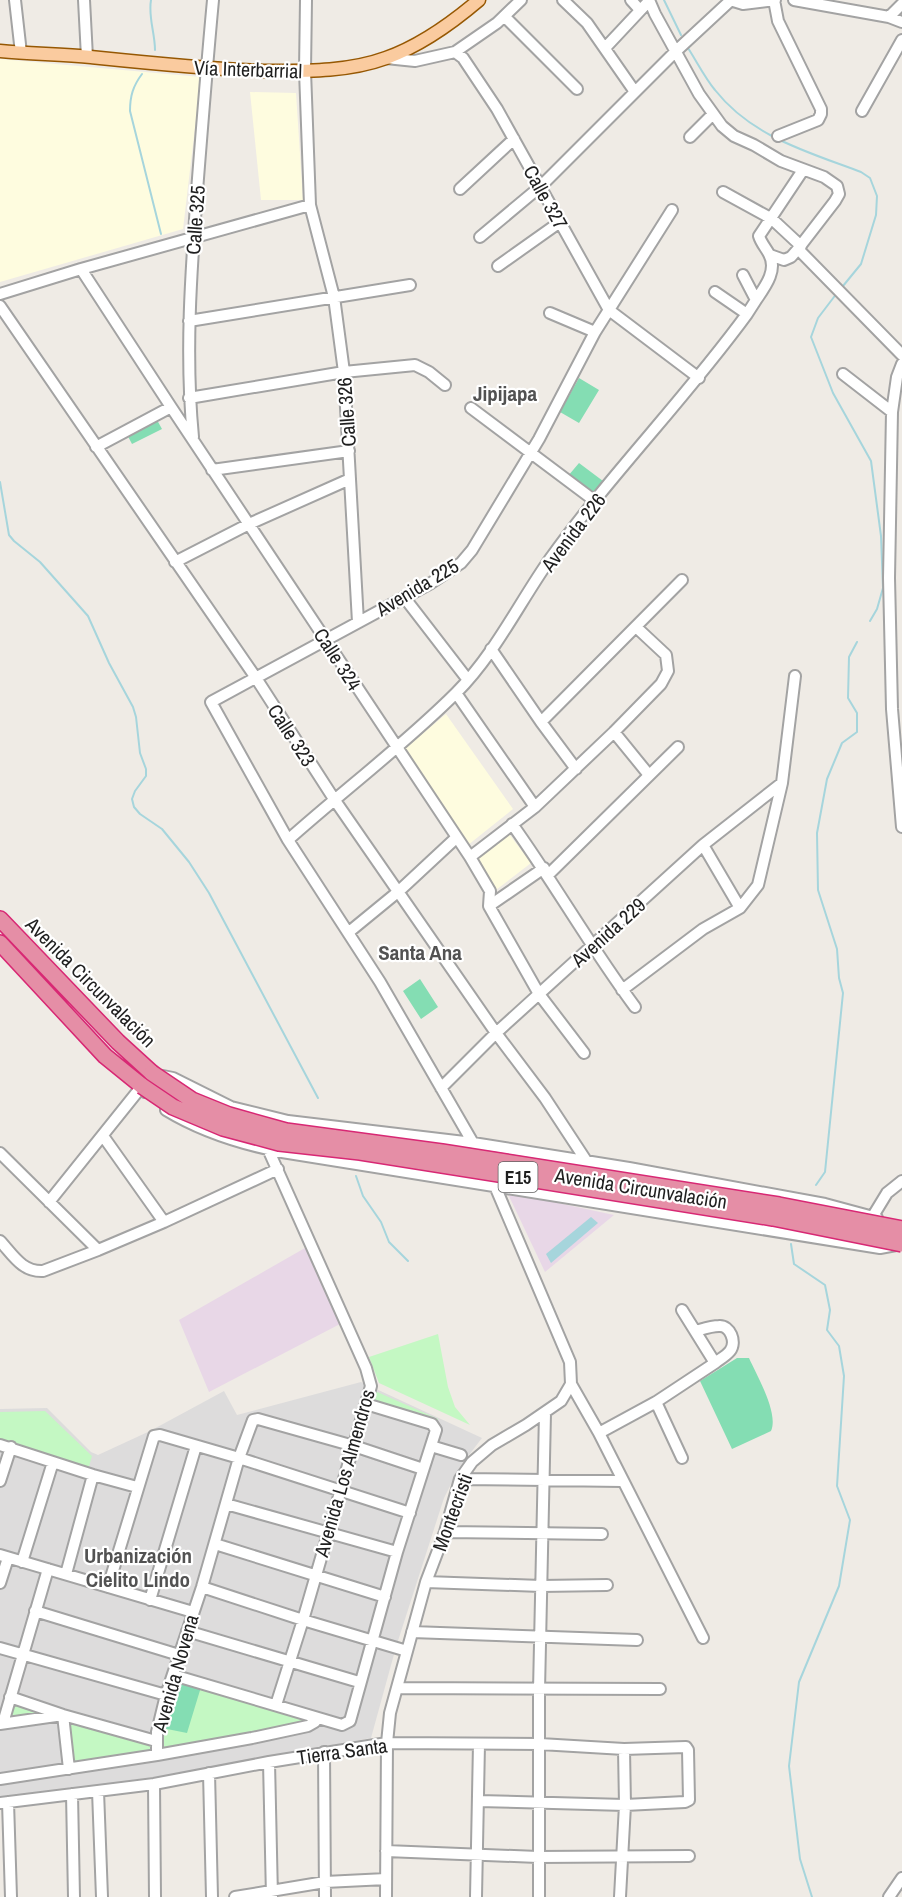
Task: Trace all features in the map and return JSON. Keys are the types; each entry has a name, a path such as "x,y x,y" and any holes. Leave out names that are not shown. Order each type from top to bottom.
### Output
{"highway":[{"name":"Avenida Circunvalación","path":"0,919 118,1042 152,1073 192,1100 229,1114 286,1131 442,1152 779,1205 902,1228"},
{"name":"Avenida Circunvalación","path":"0,943 105,1056 172,1107 222,1128 279,1143 403,1159 762,1216 902,1244"}],"main road":[{"name":"Vía Interbarrial","path":"0,51 207,69 305,71 352,66 386,58 410,47 442,28 479,0"}],"street":[{"path":"15,0 21,53"},
{"path":"84,0 87,57"},
{"name":"Calle 325","path":"194,441 189,398 189,321 213,0"},
{"path":"0,294 310,205 305,71 306,0"},
{"path":"386,58 415,61 455,52 505,17 521,0"},
{"path":"631,0 640,10"},
{"path":"480,237 541,186 675,52 731,0 743,4 774,0 778,21 821,109 818,120 778,136"},
{"path":"794,0 889,17 902,22"},
{"path":"567,1 587,23 635,92"},
{"path":"605,48 649,1 699,94 722,126 734,136 781,161 833,181 837,186 838,194 800,248 784,260 770,255 759,236 803,170"},
{"path":"889,17 902,4"},
{"path":"505,17 577,88"},
{"path":"862,111 902,40"},
{"name":"Calle 327","path":"455,52 479,81 514,139 609,310 699,378"},
{"path":"690,137 713,114"},
{"path":"460,189 514,139"},
{"path":"723,192 772,219 902,355"},
{"name":"Calle 326","path":"310,205 334,297 344,372 358,622"},
{"name":"Avenida 225","path":"288,840 211,702 431,583 461,562 472,550 531,452 595,332 672,210"},
{"path":"498,266 560,222"},
{"name":"Avenida 226","path":"288,840 396,747 468,680 550,560 595,501 699,378 747,314 770,277 772,269 770,255"},
{"name":"Calle 324","path":"81,269 470,857 490,891 489,906 539,994 584,1053"},
{"path":"742,275 756,300"},
{"path":"189,321 410,285"},
{"path":"715,292 747,314"},
{"name":"Calle 323","path":"0,306 255,678 334,799 496,1033 545,1098 587,1162"},
{"path":"550,313 595,332"},
{"path":"902,364 897,377 892,412 889,578 892,709 902,827"},
{"path":"189,398 344,372 415,365 429,372 445,385"},
{"path":"843,374 892,412"},
{"path":"96,447 171,407"},
{"path":"471,408 595,501"},
{"path":"212,470 349,451"},
{"path":"175,562 249,524 350,479"},
{"path":"541,722 682,580"},
{"path":"404,597 468,680"},
{"path":"470,857 535,807 661,684 668,671 666,655 636,627"},
{"path":"491,649 576,769"},
{"path":"622,990 697,933 740,908 758,885 782,783 795,676"},
{"path":"456,693 535,807"},
{"path":"614,732 649,775"},
{"path":"489,906 546,871 614,812 678,747"},
{"name":"Avenida 229","path":"441,1088 496,1033 703,845 782,783"},
{"path":"512,824 546,871 592,946 635,1007"},
{"path":"349,932 399,891 456,838"},
{"path":"288,840 380,982 473,1143 495,1186 560,1336 570,1362 571,1384 703,1638"},
{"path":"703,845 740,908"},
{"name":"Avenida Circunvalación","path":"152,1073 173,1078 231,1107 288,1121 473,1143 747,1189 873,1216 902,1228"},
{"path":"49,1202 142,1086"},
{"name":"Avenida Circunvalación","path":"142,1086 156,1104 186,1122 231,1140 268,1149 880,1248 902,1244"},
{"path":"103,1136 164,1222"},
{"name":"Avenida Los Almendros","path":"268,1149 366,1368 371,1386 276,1705"},
{"path":"0,1153 98,1250"},
{"path":"0,1242 27,1270 43,1271 164,1222 278,1169"},
{"path":"873,1216 887,1193 902,1181"},
{"path":"682,1310 716,1363"},
{"path":"598,1433 656,1402 730,1352 733,1346 731,1333 726,1327 721,1325 696,1331"},
{"name":"Montecristi","path":"386,1897 387,1743 390,1713 426,1582 445,1532 460,1479 472,1462 492,1445 561,1401 571,1384"},
{"path":"656,1402 682,1458"},
{"path":"173,1675 342,1725 350,1721 359,1682 436,1431 432,1424 366,1404"},
{"path":"538,1897 542,1481 545,1413"},
{"name":"Avenida Novena","path":"157,1755 156,1741 166,1695 202,1587 239,1458 253,1420 258,1419 354,1446"},
{"path":"108,1587 154,1436 160,1435 239,1458 410,1513"},
{"path":"0,1481 5,1446 137,1487"},
{"path":"150,1600 196,1446"},
{"path":"354,1446 423,1469"},
{"path":"431,1446 461,1455"},
{"path":"22,1562 53,1462"},
{"path":"66,1574 93,1475"},
{"path":"460,1479 622,1481"},
{"path":"226,1504 398,1552"},
{"path":"445,1532 602,1534"},
{"path":"215,1544 385,1598"},
{"path":"0,1583 4,1557 193,1612"},
{"path":"48,1569 1,1724 63,1715"},
{"path":"426,1582 541,1586 607,1585"},
{"path":"202,1587 407,1651"},
{"path":"35,1611 179,1655"},
{"path":"187,1631 359,1682"},
{"path":"412,1632 637,1640"},
{"path":"0,1648 166,1695"},
{"path":"397,1688 660,1689"},
{"path":"10,1697 63,1715 156,1741"},
{"path":"63,1715 69,1769"},
{"path":"0,1779 157,1755 303,1727 312,1724 316,1718"},
{"name":"Tierra Santa","path":"4,1803 154,1784 324,1752 387,1743 540,1744 624,1749 687,1748 687,1802 625,1804"},
{"path":"476,1897 479,1744"},
{"path":"621,1897 625,1804 624,1749"},
{"path":"324,1752 325,1897"},
{"path":"269,1762 272,1895"},
{"path":"209,1773 212,1897"},
{"path":"154,1784 155,1897"},
{"path":"98,1791 102,1897"},
{"path":"72,1794 75,1897"},
{"path":"478,1801 625,1804"},
{"path":"4,1803 11,1897"},
{"path":"386,1851 538,1857 689,1856"},
{"path":"890,1897 902,1878"},
{"path":"235,1897 272,1895 325,1882 386,1879"},
{"path":"897,1897 902,1889"}],"shaded area":[{"path":"0,59 201,77 183,229 0,282"},
{"path":"250,92 296,93 303,200 261,200"},
{"path":"446,714 513,809 468,845 402,751"},
{"path":"509,834 531,863 496,890 476,859"},
{"path":"507,1192 614,1215 545,1272"},
{"path":"305,1248 340,1324 209,1392 179,1320"},
{"path":"361,1382 482,1438 459,1468 444,1498 396,1647 371,1738 155,1777 0,1798 0,1409 47,1408 91,1452 98,1455 150,1431 224,1391 237,1415"}],"green space":[{"path":"579,378 599,390 579,423 560,412"},
{"path":"152,411 162,429 132,444 123,427"},
{"path":"579,463 603,481 592,495 568,476"},
{"path":"420,979 438,1007 421,1019 403,991"},
{"path":"438,1334 448,1387 455,1407 470,1425 379,1383 369,1357"},
{"path":"737,1358 749,1358 766,1394 773,1423 771,1431 732,1449 700,1381"},
{"path":"375,1391 438,1419 436,1425 374,1405"},
{"path":"45,1411 92,1456 88,1470 0,1439 0,1412"},
{"path":"175,1681 201,1687 187,1733 162,1728"},
{"path":"201,1687 312,1720 161,1751 162,1728"},
{"path":"13,1702 47,1714 8,1718"},
{"path":"69,1720 151,1742 151,1752 72,1764"}],"water":[{"path":"591,1217 598,1223 551,1263 546,1254"}],"waterway":[{"path":"151,0 150,13 155,50"},
{"path":"664,0 681,35"},
{"path":"688,48 715,90 746,120 801,150 861,172 870,178 877,196 876,215 861,264 843,286"},
{"path":"142,74 133,91 130,111 161,234"},
{"path":"837,293 818,318 811,337 833,393 871,461 881,536 883,588 877,609 870,621"},
{"path":"0,482 9,535 40,562 88,616 109,663 133,707 140,753 146,769 146,776 132,799 134,807 162,829 189,862 209,893 318,1098"},
{"path":"816,1185 825,1172 843,993 839,978 837,949 818,890 817,833 827,779 842,743 857,732 857,713 848,698 849,657 857,642"},
{"path":"356,1176 363,1196 381,1222 389,1242 408,1261"},
{"path":"791,1244 794,1264 825,1285 830,1310 827,1330 839,1346 844,1376 837,1486 850,1520 839,1586 799,1682 789,1766 800,1859 812,1897"}],"district":[{"name":"Jipijapa","path":"505,393"},
{"name":"Santa Ana","path":"420,952"},
{"name":"Urbanización Cielito Lindo","path":"138,1567"}]}
